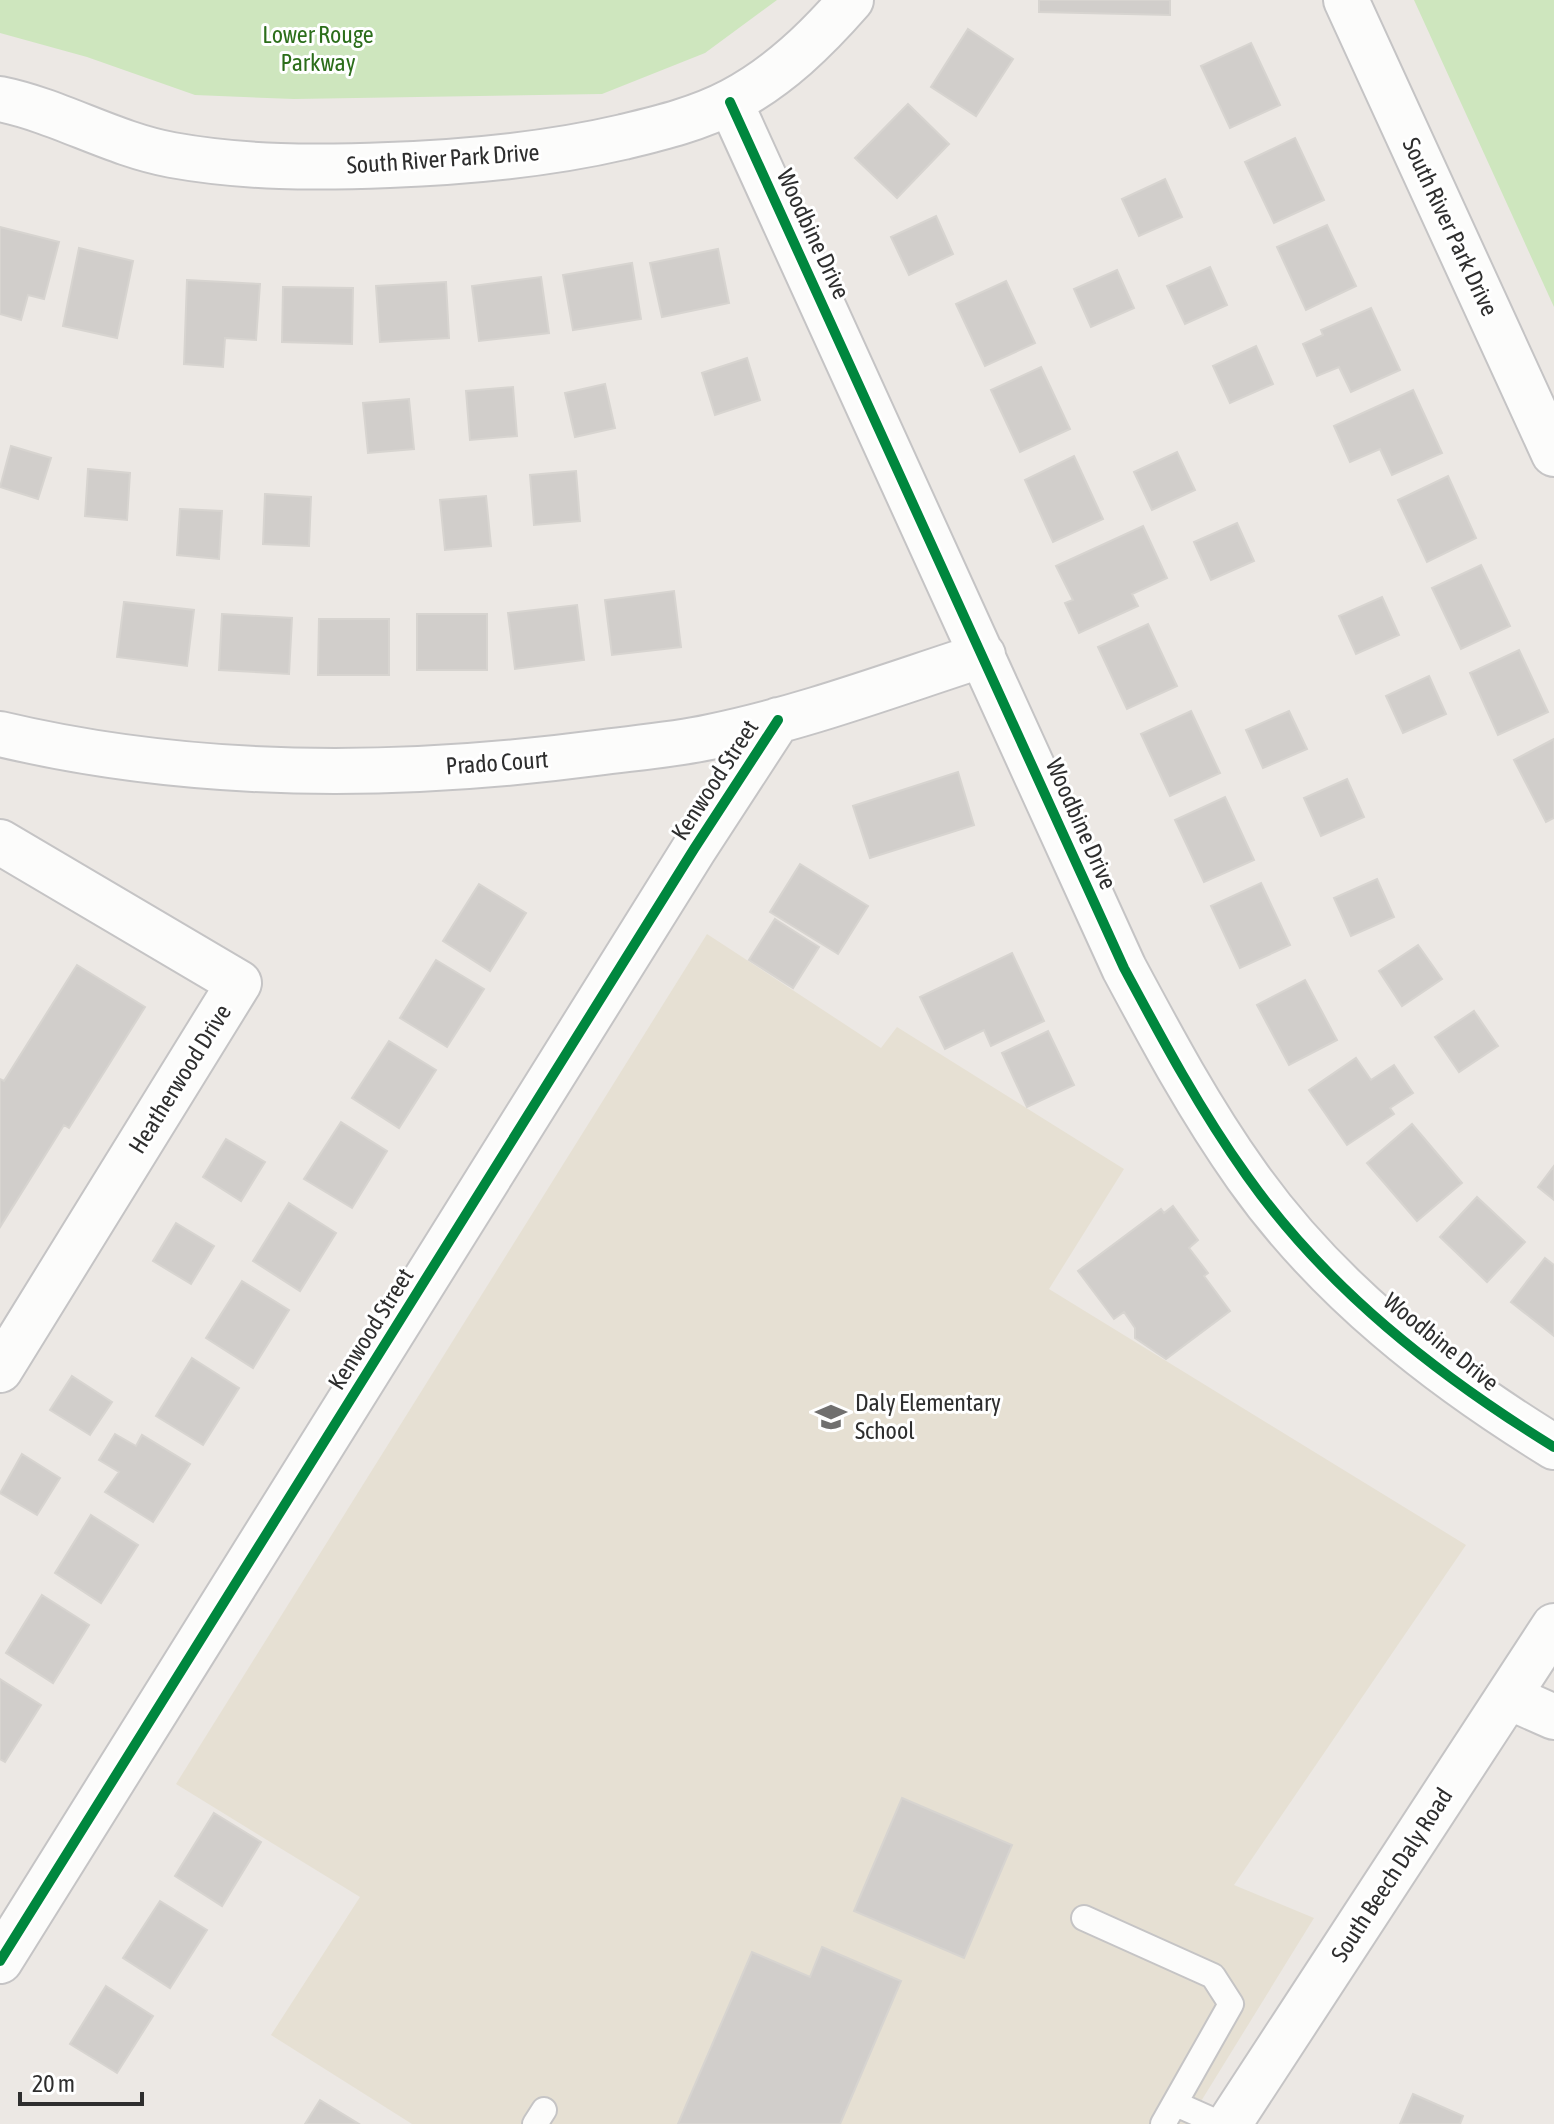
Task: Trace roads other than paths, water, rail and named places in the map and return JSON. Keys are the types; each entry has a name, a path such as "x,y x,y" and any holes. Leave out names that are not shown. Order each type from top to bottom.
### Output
{"street":[{"name":"South River Park Drive","path":"0,99 16,102 105,137 170,155 252,166 335,167 452,162 570,149 670,126 730,102 775,74 816,40 851,0"},
{"name":"South River Park Drive","path":"1346,0 1554,454"},
{"name":"Woodbine Drive","path":"730,102 1124,968 1188,1087 1249,1178 1319,1263 1399,1339 1486,1405 1554,1447"},
{"name":"Prado Court","path":"0,734 121,758 281,771 446,767 534,761 709,738 778,720 983,655"},
{"name":"Kenwood Street","path":"0,1961 686,861 778,720"},
{"name":"Heatherwood Drive","path":"0,842 239,983 0,1370"},
{"name":"South Beech Daly Road","path":"1229,2124 1554,1626"},
{"path":"1509,1697 1554,1717"}],"lane":[{"path":"1084,1918 1213,1976 1231,2004 1169,2114 1221,2124"}],"place":[{"name":"Daly Elementary School","path":"831,1417"}],"park label":[{"name":"Lower Rouge Parkway","path":"318,49"}]}
